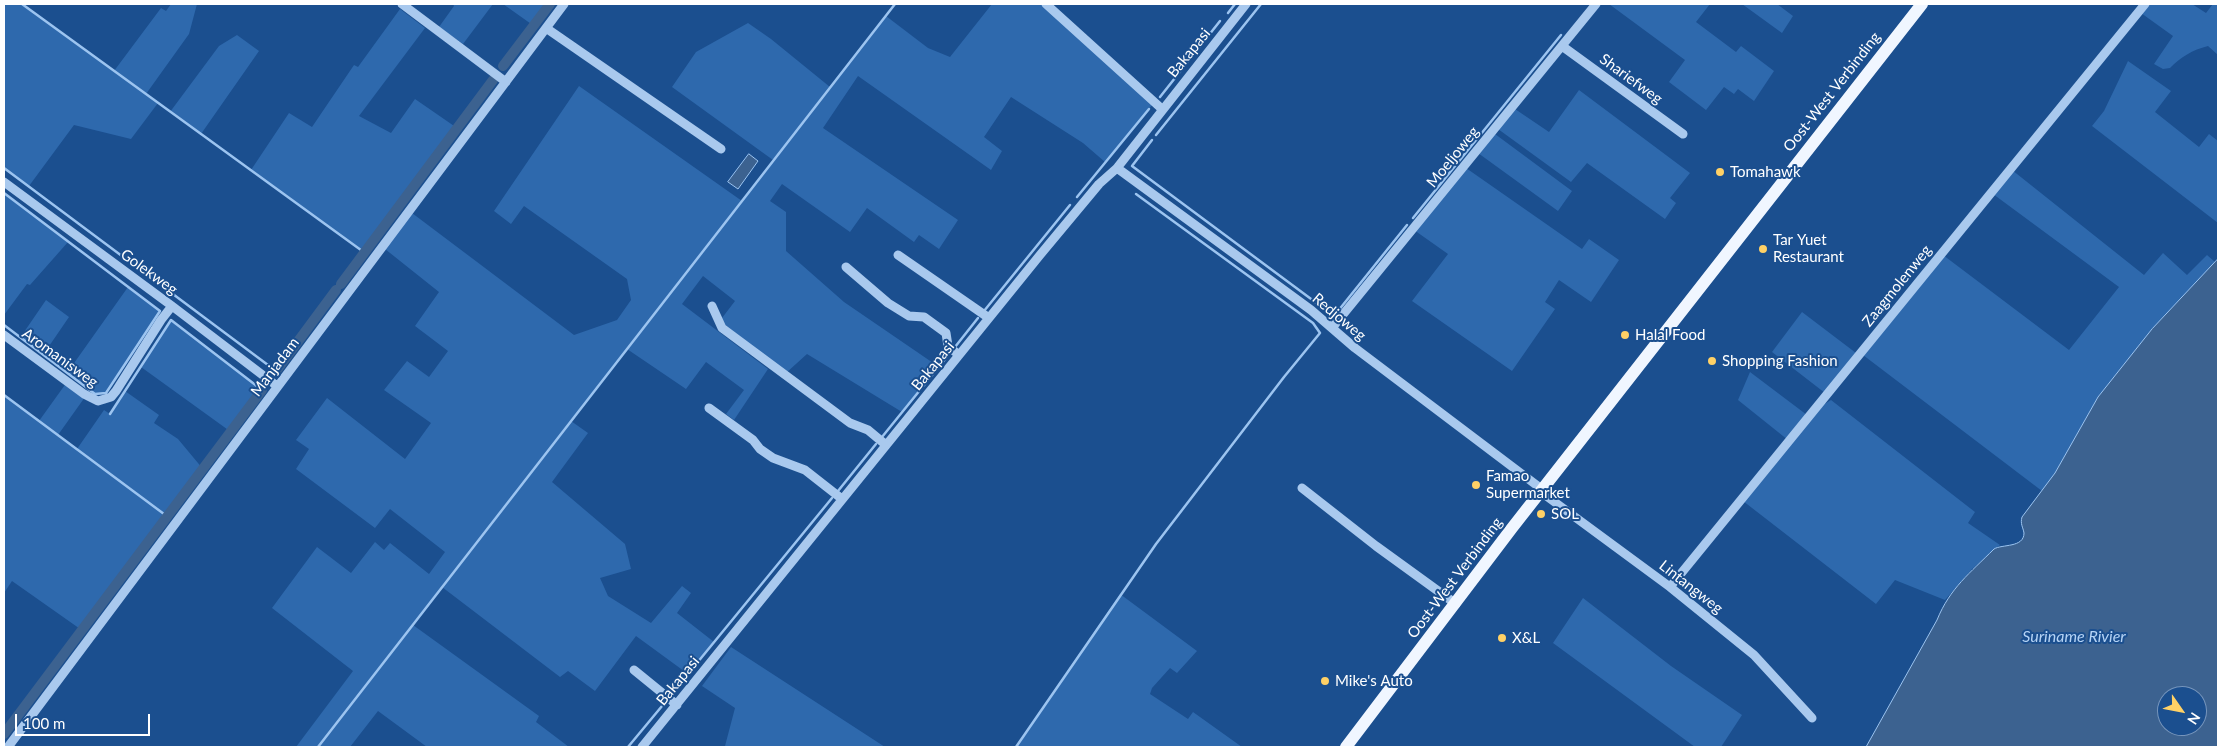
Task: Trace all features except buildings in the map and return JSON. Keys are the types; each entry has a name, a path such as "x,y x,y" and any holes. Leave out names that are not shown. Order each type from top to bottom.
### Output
{"main road":[{"name":"Oost-West Verbinding","path":"1346,747 1542,491 1922,4"}],"street":[{"path":"402,4 506,82"},
{"name":"Manjadam","path":"8,747 564,4"},
{"path":"1046,4 1162,108"},
{"name":"Bakapasi","path":"642,747 989,318 1099,184 1116,168 1246,4"},
{"name":"Moeljoweg","path":"1332,328 1596,4"},
{"name":"Zaagmolenweg","path":"1670,586 2145,4"},
{"path":"546,28 721,149"},
{"name":"Shariefweg","path":"1562,46 1683,134"},
{"name":"Redjoweg","path":"1116,168 1246,262 1542,491"},
{"name":"Golekweg","path":"4,182 277,386"},
{"path":"898,256 989,318"},
{"path":"846,267 888,303 909,316 924,317 946,333 948,346 959,355"},
{"name":"Aromanisweg","path":"4,335 84,394 98,401 111,397 116,391 172,306"},
{"path":"712,306 722,328 850,423 868,430 886,445"},
{"path":"709,408 753,440 760,449 773,458 801,467 842,499"},
{"path":"1302,488 1376,546 1456,604"},
{"name":"Lintangweg","path":"1542,491 1670,586 1754,655 1812,718"},
{"path":"634,670 677,704"}],"shaded area":[{"path":"4,4 22,4 114,71 161,8 166,11 171,4 197,4 189,34 146,94 158,103 131,139 74,125 29,186 4,168"},
{"path":"453,4 493,4 463,44 439,27 454,6"},
{"path":"503,4 550,4 534,26"},
{"path":"992,4 1041,4 1153,104 1105,162 1083,143 1011,97 984,137 1002,151 991,170 858,76 823,128 958,220 939,249 919,235 914,242 867,208 850,232 782,184 770,201 786,212 786,251 844,302 939,367 902,412 807,354 786,373 726,329 722,318 735,301 703,276 682,304 768,369 734,420 726,414 744,390 706,362 686,389 627,349 571,421 588,433 552,482 625,544 631,569 600,578 608,596 651,623 682,586 691,593 677,613 714,642 688,674 636,636 595,691 568,671 560,677 442,587 413,625 539,716 536,722 569,747 427,747 378,711 350,747 296,747 353,671 272,608 317,547 351,573 375,542 384,550 390,543 429,574 445,552 390,509 375,528 296,469 309,449 296,440 327,398 405,459 431,423 384,390 407,361 429,377 448,351 415,326 439,292 385,249 412,213 574,335 617,320 631,300 627,279 524,206 511,224 494,211 579,86 742,201 773,160 672,87 696,52 748,23 771,39 830,87 886,16 928,48 950,57"},
{"path":"1609,4 1710,4 1696,22 1736,52 1741,46 1774,71 1754,101 1738,89 1734,94 1724,87 1706,110 1669,82 1685,60"},
{"path":"1742,4 1777,4 1793,16 1782,33"},
{"path":"2148,4 2192,4 2206,13 2213,4 2218,4 2218,55 2208,46 2187,54 2170,68 2163,69 2154,64 2173,36 2141,13"},
{"path":"400,9 425,28 359,116 391,133 415,99 457,128 365,253 251,170 289,113 312,127 354,65 358,67"},
{"path":"237,35 259,51 201,134 170,112 219,46"},
{"path":"2128,61 2171,91 2155,112 2199,147 2209,134 2218,141 2218,223 2092,126 2104,111"},
{"path":"1579,90 1690,173 1670,198 1676,203 1665,219 1587,163 1571,182 1498,129 1515,109 1549,132"},
{"path":"1495,134 1572,191 1558,211 1478,153"},
{"path":"1466,168 1582,249 1589,239 1619,260 1591,302 1559,280 1545,302 1555,309 1512,371 1412,301 1448,254 1414,230"},
{"path":"2012,170 2144,275 2163,253 2187,275 2207,255 2215,262 2152,329 2098,397 2055,473 2042,491 1863,355 1943,255 2069,350 2119,287 1993,194"},
{"path":"4,193 68,242 30,285 27,284 4,315"},
{"path":"128,287 160,311 106,393 95,394 67,373"},
{"path":"46,300 69,317 43,355 23,340 22,335"},
{"path":"1802,312 1856,353 1825,393 1772,352"},
{"path":"171,320 262,390 231,432 141,367"},
{"path":"1750,372 1807,415 1788,440 1738,400"},
{"path":"67,382 85,397 58,435 77,449 104,410 110,414 125,391 159,415 154,423 178,439 203,469 83,631 12,581 4,593 4,395 39,421"},
{"path":"1831,400 1975,512 1968,523 2000,545 1972,569 1945,600 1895,580 1876,604 1743,501 1823,405"},
{"path":"1120,594 1197,651 1177,673 1170,668 1152,688 1150,694 1188,719 1193,712 1242,747 1016,747"},
{"path":"1583,598 1671,666 1742,715 1721,747 1695,747 1553,643"},
{"path":"731,647 885,747 725,746 735,708 702,686"}],"water":[{"path":"749,154 758,161 738,189 728,182"},
{"name":"Suriname Rivier","path":"2218,259 2218,747 1866,747 1954,590 1994,549 2012,545 2023,538 2022,517 2055,473 2098,397 2152,329"}],"waterway":[{"path":"22,4 365,253"},
{"path":"503,66 550,4"},
{"path":"318,747 895,4"},
{"path":"1228,13 1235,4"},
{"path":"1156,135 1261,4"},
{"path":"1160,97 1220,21"},
{"path":"1413,218 1561,35"},
{"path":"341,284 493,80"},
{"path":"1077,197 1149,109"},
{"path":"1152,140 1132,166 1334,316 1407,225"},
{"path":"4,168 276,371"},
{"path":"4,193 160,311 106,393 95,394 4,325"},
{"path":"1016,747 1156,544 1320,333 1313,323 1136,194"},
{"path":"984,311 1070,205"},
{"path":"276,371 336,290"},
{"path":"955,347 978,318"},
{"path":"110,414 171,320 262,390"},
{"path":"882,437 946,358"},
{"path":"4,734 262,390"},
{"path":"4,395 168,517"},
{"path":"838,491 876,444"},
{"path":"688,674 832,498"},
{"path":"628,747 667,700"}],"place":[{"name":"Tomahawk","path":"1720,172"},
{"name":"Tar Yuet Restaurant","path":"1763,249"},
{"name":"Halal Food","path":"1625,335"},
{"name":"Shopping Fashion","path":"1712,361"},
{"name":"Famao Supermarket","path":"1476,485"},
{"name":"SOL","path":"1541,514"},
{"name":"X&L","path":"1502,638"},
{"name":"Mike's Auto","path":"1325,681"}]}
